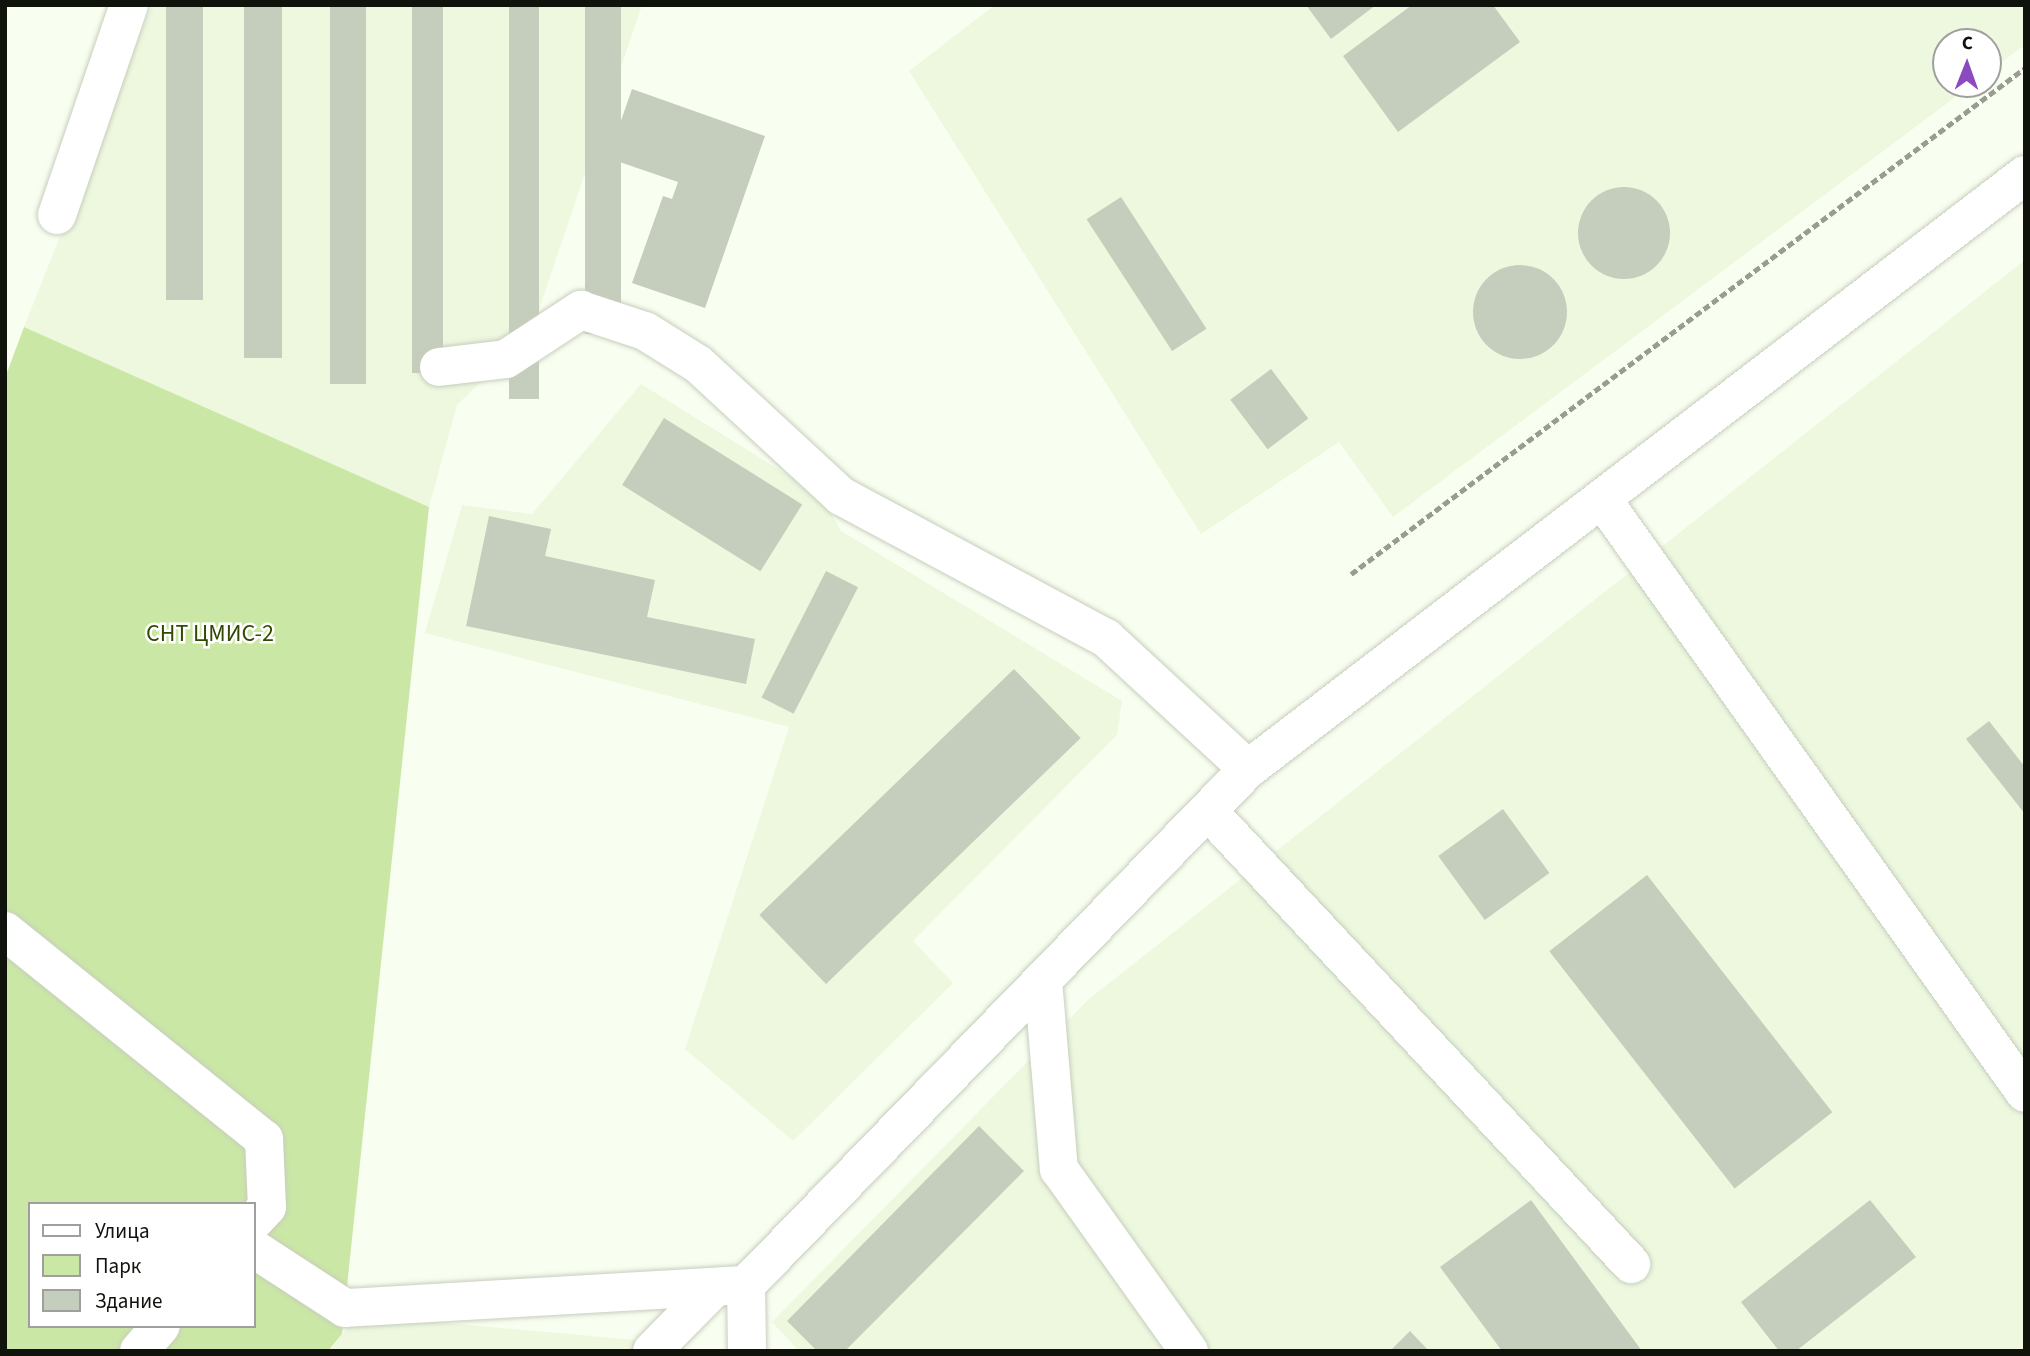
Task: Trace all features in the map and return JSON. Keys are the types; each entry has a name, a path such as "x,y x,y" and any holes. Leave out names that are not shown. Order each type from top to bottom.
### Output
{"street":[{"path":"57,215 130,5"},
{"path":"652,1351 728,1288 1043,980 1248,769 2025,176"},
{"path":"439,367 506,359 581,310 645,331 698,365 841,496 1106,638 1248,769"},
{"path":"1602,499 2025,1093"},
{"path":"1208,811 1631,1264"},
{"path":"5,931 264,1139 267,1207 256,1219"},
{"path":"1043,980 1059,1170 1189,1351"},
{"path":"256,1250 345,1308 728,1288"},
{"path":"728,1288 747,1351"},
{"path":"139,1351 159,1328"}],"path":[{"path":"1351,574 2025,68"}],"shaded area":[{"path":"152,5 642,5 531,333 457,405 429,507 24,327"},
{"path":"995,5 2025,5 2025,45 2002,62 2002,28 1932,28 1932,98 1954,98 1393,517 1339,442 1201,534 909,71"},
{"path":"2025,260 2025,1351 799,1351 772,1322 1089,999"},
{"path":"641,384 820,495 841,531 1122,701 1117,735 913,941 953,983 793,1141 685,1049 789,727 425,633 462,505 532,514"},
{"path":"358,1315 635,1340 647,1351 329,1351"}],"green space":[{"name":"СНТ ЦМИС-2","path":"24,327 429,507 342,1334 328,1351 5,1351 5,378"}],"building":[{"path":"166,5 203,5 203,300 166,300"},
{"path":"244,5 282,5 282,358 244,358"},
{"path":"330,5 366,5 366,384 330,384"},
{"path":"412,5 443,5 443,373 412,373"},
{"path":"509,5 539,5 539,399 509,399"},
{"path":"585,5 621,5 621,334 585,334"},
{"path":"1306,5 1376,5 1331,39"},
{"path":"1412,5 1493,5 1520,42 1398,132 1343,56"},
{"path":"632,89 765,136 705,308 632,283 663,196 672,199 678,182 608,158"},
{"path":"1624,187 1642,190 1657,200 1667,215 1670,233 1667,251 1657,266 1642,276 1624,279 1606,276 1591,266 1581,251 1578,233 1581,215 1591,200 1606,190"},
{"path":"1121,197 1207,329 1172,351 1087,219"},
{"path":"1520,265 1538,269 1553,279 1563,294 1567,312 1563,330 1553,345 1538,355 1520,359 1502,355 1487,345 1477,330 1473,312 1477,294 1487,279 1502,269"},
{"path":"1271,369 1308,419 1268,449 1230,400"},
{"path":"664,418 802,504 760,571 622,485"},
{"path":"489,516 551,529 545,556 655,580 647,617 755,639 746,684 466,626"},
{"path":"826,571 858,587 794,714 762,698"},
{"path":"1014,669 1081,738 826,984 759,915"},
{"path":"1989,721 2025,767 2025,814 1966,739"},
{"path":"1503,809 1549,873 1485,920 1438,856"},
{"path":"1647,875 1832,1112 1735,1189 1549,951"},
{"path":"979,1126 1024,1171 845,1351 817,1351 787,1321"},
{"path":"1531,1200 1642,1351 1502,1351 1440,1267"},
{"path":"1870,1200 1916,1257 1796,1351 1779,1351 1741,1302"},
{"path":"1410,1331 1429,1351 1390,1351"}]}
